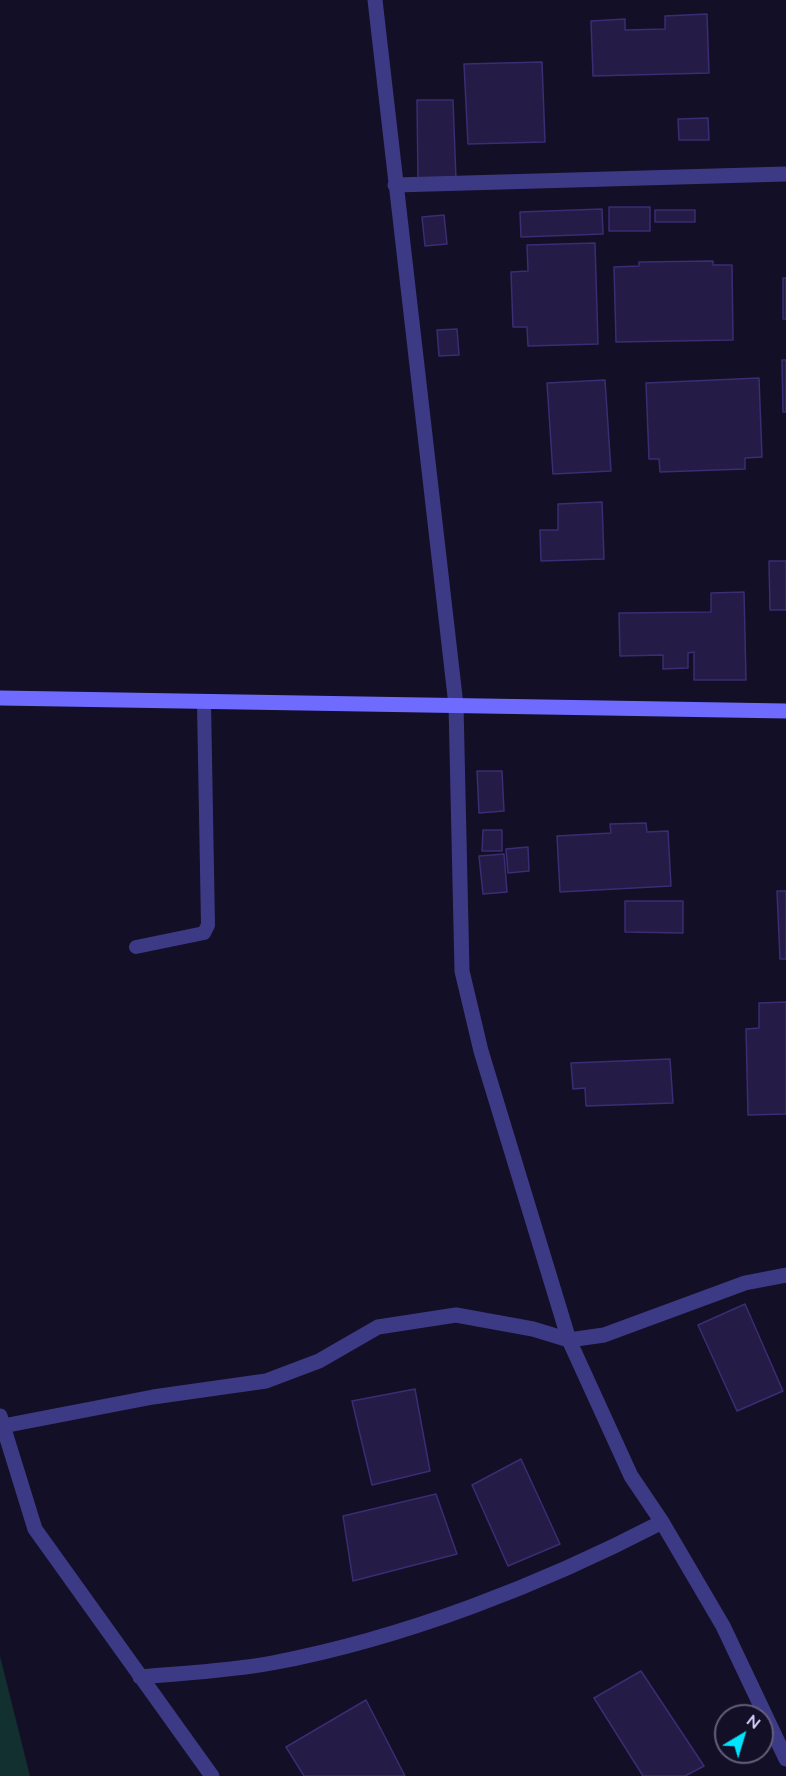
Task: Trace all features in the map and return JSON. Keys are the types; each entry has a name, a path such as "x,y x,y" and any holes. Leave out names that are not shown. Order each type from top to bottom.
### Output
{"street":[{"path":"375,0 394,185 456,705 462,971 502,1125 569,1340 631,1476 662,1522 723,1626 786,1759"},
{"path":"394,185 786,174"},
{"path":"0,698 786,711"},
{"path":"212,1776 35,1529 1,1421 266,1381 319,1361 378,1327 456,1315 533,1329 569,1340 604,1335 745,1283 786,1275"},
{"path":"140,1677 272,1664 410,1628 587,1560 662,1522"}],"lane":[{"path":"136,947 204,933 208,925 204,703"}],"green space":[{"path":"0,1656 30,1776 0,1776"}],"building":[{"path":"707,14 709,73 593,76 591,21 625,19 625,30 665,29 665,16"},
{"path":"542,62 545,142 468,144 464,64"},
{"path":"417,100 453,100 456,180 418,181"},
{"path":"708,118 709,140 679,140 678,119"},
{"path":"609,207 650,207 650,231 609,231"},
{"path":"602,209 603,234 521,237 520,212"},
{"path":"655,210 695,210 695,222 655,222"},
{"path":"444,215 447,244 425,246 422,217"},
{"path":"595,243 598,344 528,346 527,327 513,327 511,272 528,271 527,245"},
{"path":"713,261 713,265 732,265 733,340 616,342 614,267 639,266 639,262"},
{"path":"783,278 786,278 786,319 783,319"},
{"path":"457,329 459,355 439,356 437,330"},
{"path":"782,360 786,360 786,412 783,412"},
{"path":"759,378 762,457 745,458 745,469 660,472 659,459 649,459 646,383"},
{"path":"605,380 611,471 553,474 547,383"},
{"path":"602,502 604,559 541,561 540,530 558,530 558,504"},
{"path":"769,561 786,561 786,610 770,610"},
{"path":"744,592 746,680 694,680 694,652 688,653 688,668 663,669 663,655 620,656 619,613 711,612 711,593"},
{"path":"477,771 502,771 504,811 479,813"},
{"path":"646,823 647,832 668,831 671,886 560,892 557,836 611,833 610,824"},
{"path":"483,830 502,830 502,851 482,851"},
{"path":"528,847 529,871 508,873 506,849"},
{"path":"504,854 507,892 483,894 479,856"},
{"path":"777,891 786,891 786,959 780,959"},
{"path":"625,901 683,901 683,933 625,932"},
{"path":"786,1002 786,1114 748,1115 746,1029 759,1028 759,1003"},
{"path":"670,1059 673,1103 586,1106 585,1088 573,1089 571,1063"},
{"path":"745,1304 783,1391 737,1411 698,1325"},
{"path":"415,1389 430,1471 372,1485 352,1401"},
{"path":"521,1459 560,1544 508,1566 472,1485"},
{"path":"436,1494 457,1554 353,1581 343,1516"},
{"path":"641,1671 704,1766 685,1776 643,1776 594,1698"},
{"path":"366,1700 405,1776 304,1776 286,1747"}]}
